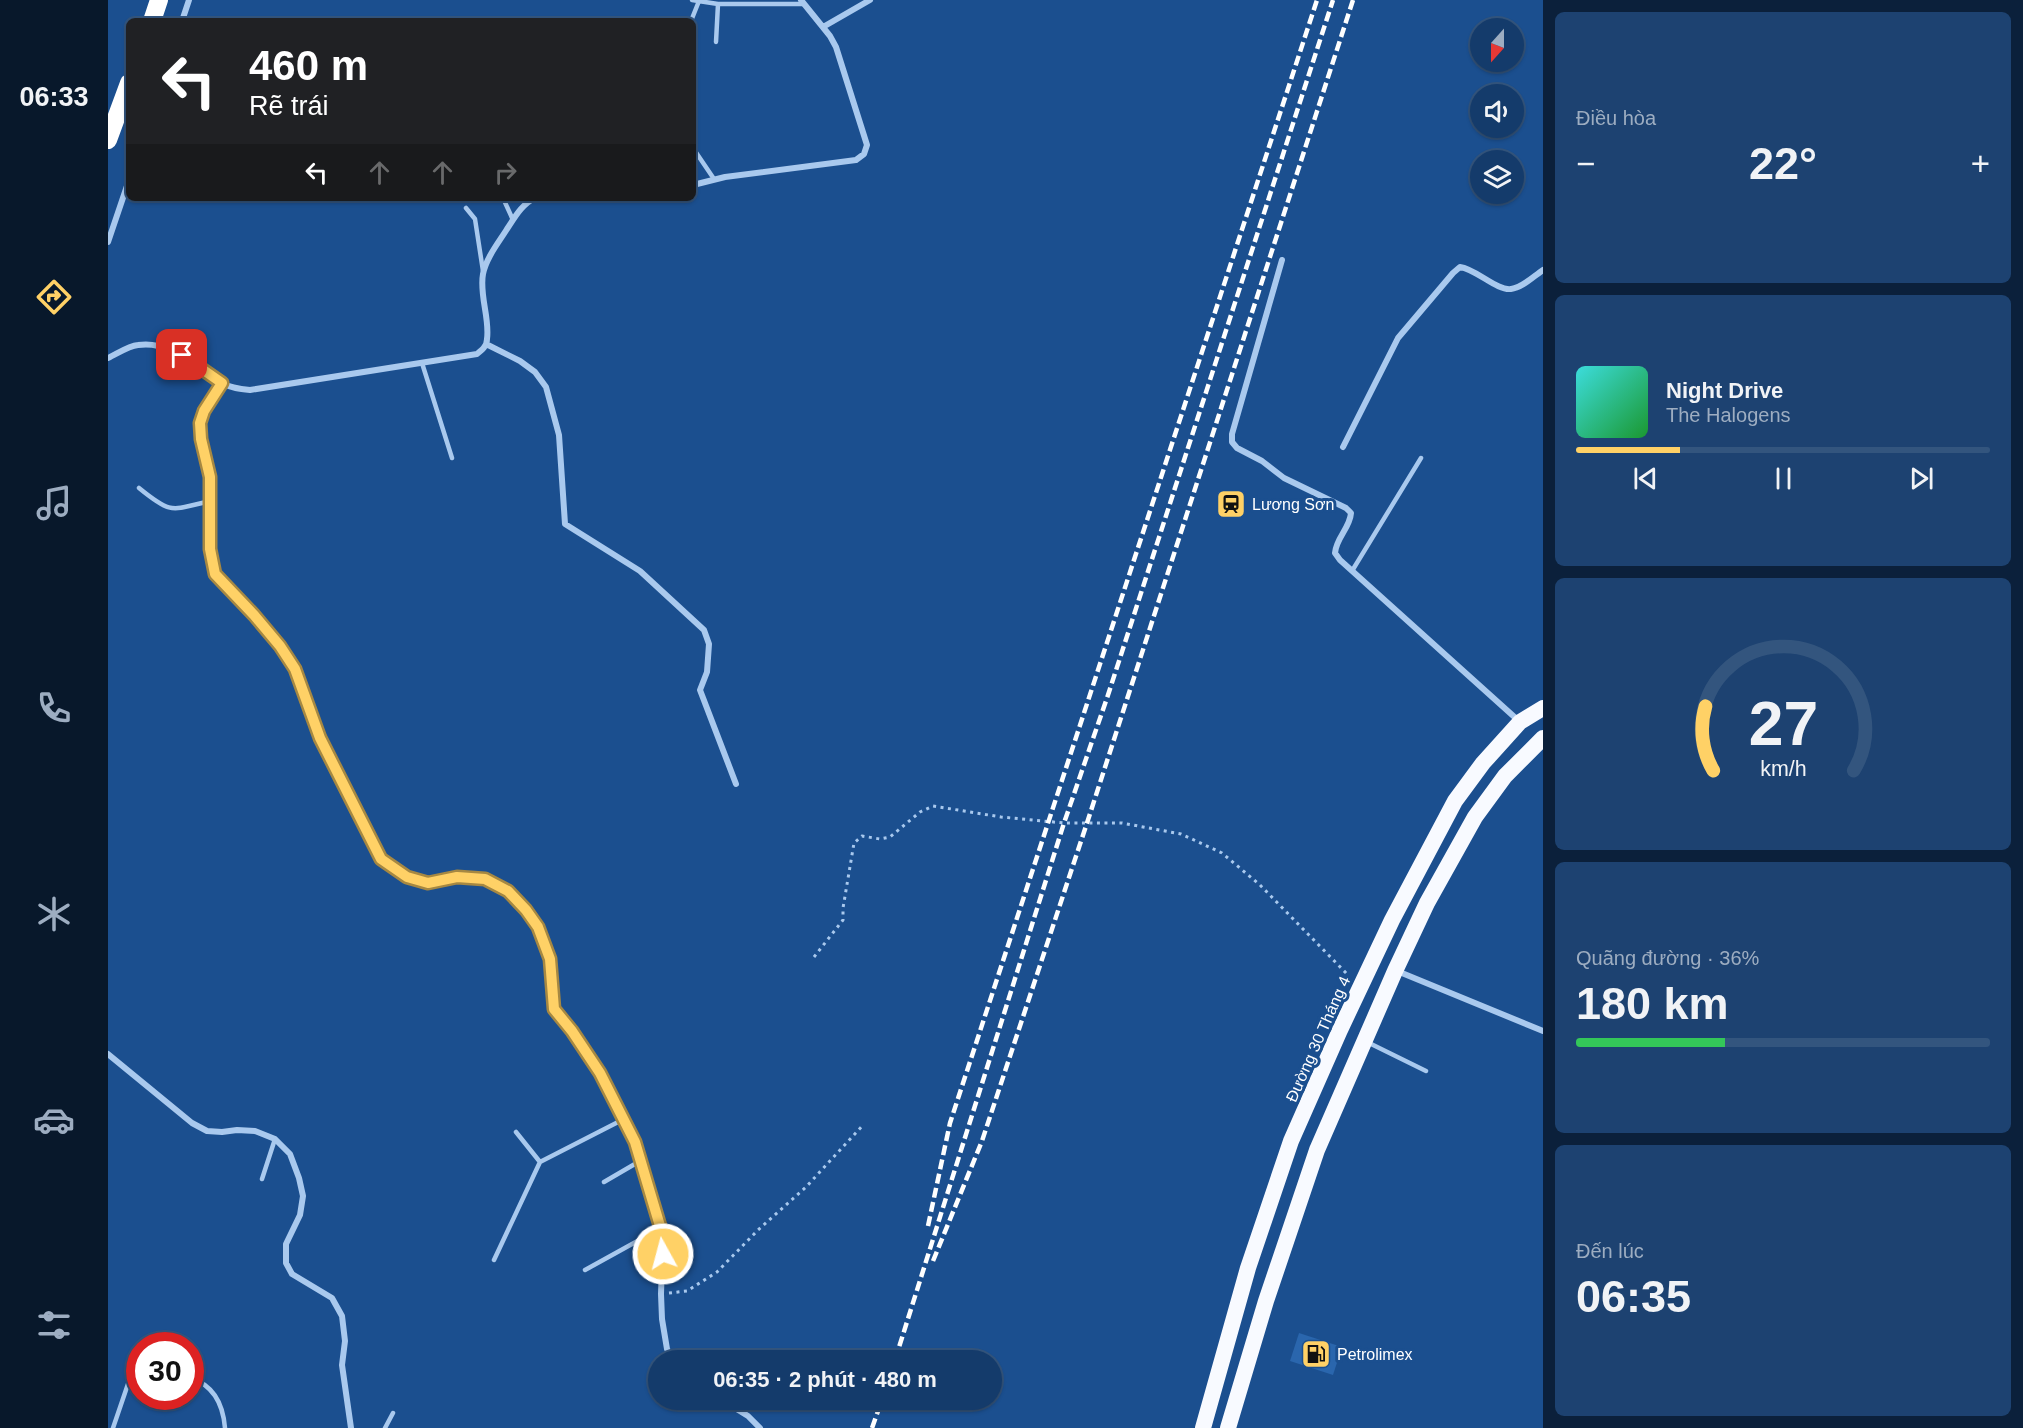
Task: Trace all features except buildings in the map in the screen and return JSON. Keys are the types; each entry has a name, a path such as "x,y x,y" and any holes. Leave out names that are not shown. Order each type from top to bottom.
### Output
{"highway":[{"path":"153,18 159,0"},
{"path":"108,140 126,91"},
{"name":"Đường 30 Tháng 4","path":"1203,1428 1248,1268 1292,1141 1340,1030 1392,920 1455,801 1483,763 1520,722 1543,708"},
{"path":"1228,1428 1276,1268 1317,1150 1395,970 1427,903 1475,817 1505,776 1541,739 1520,722"},
{"path":"1219,1370 1242,1377"}],"street":[{"path":"183,18 189,0"},
{"path":"823,27 870,0"},
{"path":"696,184 714,179 856,160 864,154 867,145 836,47 802,2"},
{"path":"108,242 126,189"},
{"path":"108,358 136,345 158,345 182,355 222,383 250,390 477,354 488,339 482,282 483,271 513,220 529,201"},
{"path":"1282,260 1232,442 1237,448 1262,461 1284,478 1346,508 1351,513 1351,519 1335,545 1335,553 1520,722"},
{"path":"1343,447 1398,338 1453,273 1460,267 1468,268 1503,289 1512,289 1543,270"},
{"path":"486,344 536,372 546,387 559,435 565,524 640,571 704,630 709,644 707,672 700,690 736,784"},
{"path":"222,383 204,411 200,423 201,439 210,477 210,549 215,574 261,623 295,669 320,738 381,859 407,877 428,883 457,877 485,879 508,891 538,927 550,959 554,1009 600,1073 635,1142 663,1236 662,1319 668,1350"},
{"path":"1395,970 1543,1031"},
{"path":"108,1054 192,1123 207,1131 255,1131 275,1139 290,1154 303,1196 300,1215 286,1244 286,1263 292,1274 332,1298 342,1316 345,1341 342,1365 351,1428"},
{"path":"738,1410 760,1428"}],"lane":[{"path":"693,0 718,4 802,2"},
{"path":"692,18 699,1"},
{"path":"717,42 718,4"},
{"path":"696,152 714,179"},
{"path":"504,201 513,220"},
{"path":"466,208 475,219 483,271"},
{"path":"422,363 452,458"},
{"path":"1353,571 1421,459"},
{"path":"139,488 166,508 175,509 210,501"},
{"path":"1365,1041 1426,1071"},
{"path":"494,1260 540,1162 624,1119"},
{"path":"516,1132 540,1162"},
{"path":"262,1179 275,1139"},
{"path":"604,1182 640,1161"},
{"path":"585,1270 661,1228"},
{"path":"204,1386 214,1391 221,1405 225,1428"},
{"path":"113,1428 126,1390"},
{"path":"385,1428 393,1413"}],"path":[{"path":"814,957 843,920 854,843 862,836 879,839 890,837 920,812 933,806 1064,823 1122,823 1181,834 1222,852 1260,885 1361,988"},
{"path":"661,1294 687,1291 717,1272 806,1187 864,1124"}],"railway":[{"path":"928,1226 950,1123 1317,0"},
{"path":"898,1350 1064,823 1108,695 1333,0"},
{"path":"933,1261 982,1141 1353,0"},
{"path":"872,1428 878,1410"}],"place":[{"name":"Lương Sơn","path":"1231,504"},
{"name":"Petrolimex","path":"1316,1354"}],"route":[{"path":"182,355 222,383 204,411 200,423 201,439 210,477 210,549 215,574 254,615 280,646 295,669 320,738 381,859 407,877 428,883 457,877 485,879 508,891 538,927 550,959 554,1009 600,1073 635,1142 663,1236 663,1254"}]}
